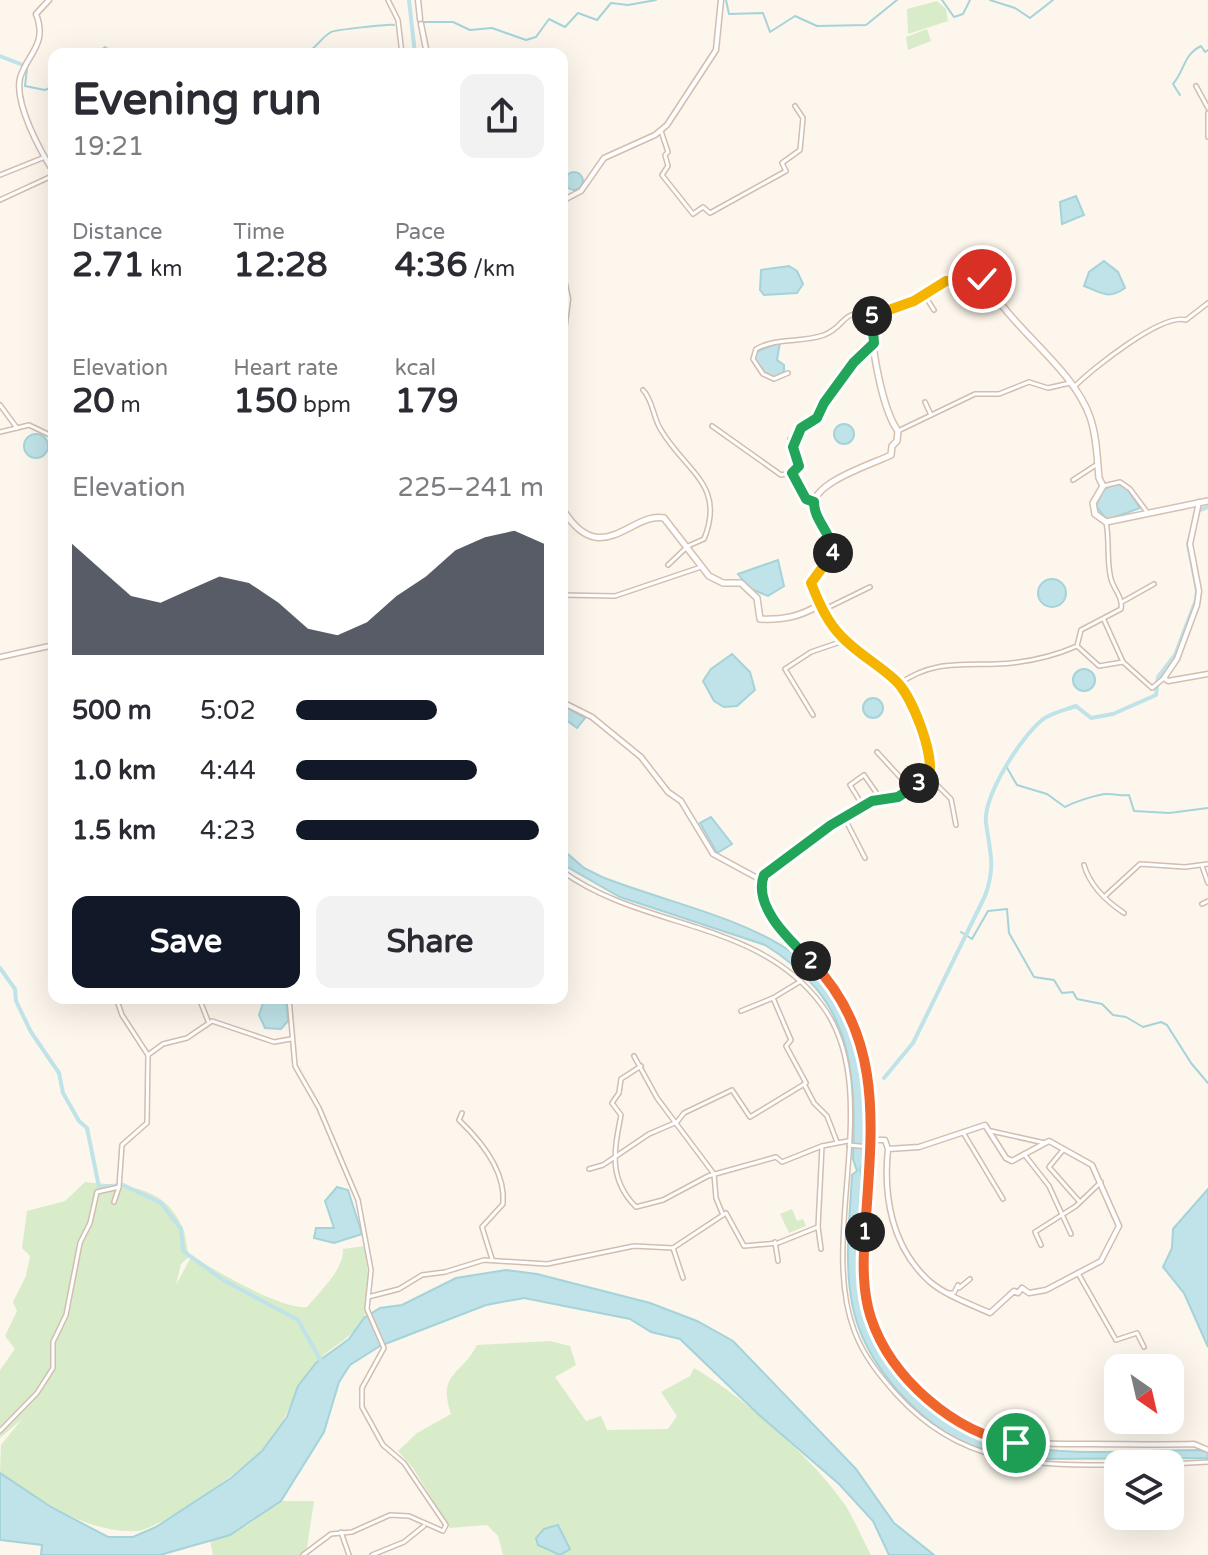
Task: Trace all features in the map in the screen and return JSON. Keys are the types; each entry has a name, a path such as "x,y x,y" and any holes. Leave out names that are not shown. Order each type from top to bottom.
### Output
{"main road":[{"path":"568,518 573,526 603,537 616,536 660,517 675,528 701,567 717,581 741,583 757,598 761,619 790,618 821,608 811,583 833,550 814,502 824,487 893,454 898,431 892,423 869,318 942,283 965,278 986,282 1007,315 1072,385 1090,417 1103,486 1093,508 1095,514 1106,522 1208,501"}],"street":[{"path":"48,161 27,123 19,83 37,49 40,23 36,14 49,0"},
{"path":"388,0 398,20 401,48"},
{"path":"418,0 426,48"},
{"path":"568,198 581,191 604,158 661,131 716,50 721,0"},
{"path":"1196,86 1208,110 1208,137"},
{"path":"661,131 668,152 665,155 668,166 662,175 693,214 703,207 710,213 786,171 782,163 800,150 803,118 795,106"},
{"path":"0,175 46,157"},
{"path":"0,200 48,177"},
{"path":"965,255 965,278"},
{"path":"924,294 934,310"},
{"path":"898,431 975,394 999,394 1029,382 1048,388 1072,385 1117,350 1168,321 1186,320 1208,303"},
{"path":"788,373 774,379 763,374 753,359 756,349 768,343 799,341 827,334 840,320 853,313 873,314"},
{"path":"793,447 801,428 817,418 824,403 854,362 874,343"},
{"path":"643,390 653,418 672,449 708,487 713,517 704,539 688,546 668,565"},
{"path":"925,402 931,415"},
{"path":"0,405 18,428"},
{"path":"0,432 29,425 48,434"},
{"path":"712,426 781,475 792,473 799,466 790,439"},
{"path":"1073,480 1098,464"},
{"path":"792,473 806,499 814,502"},
{"path":"787,480 795,478"},
{"path":"1103,486 1120,482 1127,486 1147,512"},
{"path":"1104,620 1123,662 1152,688 1164,678 1186,640 1197,605 1199,591 1190,544 1199,505"},
{"path":"1106,522 1111,543 1110,576 1122,602"},
{"path":"568,595 615,596 701,567"},
{"path":"1077,646 1081,630 1117,613 1122,602 1154,584"},
{"path":"870,587 821,608 846,640 873,659 899,684 927,744 929,777 951,799 956,825"},
{"path":"813,715 785,669 811,652 846,640"},
{"path":"1077,646 1099,666 1123,662"},
{"path":"899,684 917,672 946,663 1012,663 1077,646"},
{"path":"0,657 48,647"},
{"path":"1164,678 1168,681 1208,674"},
{"path":"568,706 616,734 681,801 713,854 761,880 776,924 824,974 856,1025 868,1073 871,1140 863,1267 868,1307 873,1325 903,1372 925,1397 960,1424 1000,1440 1056,1445 1194,1444 1208,1450"},
{"path":"877,752 910,788"},
{"path":"863,806 850,785 864,775 880,798"},
{"path":"761,880 786,857 844,817 880,798 898,797 929,777"},
{"path":"844,817 865,858"},
{"path":"1104,897 1140,864 1208,864"},
{"path":"1084,865 1088,878 1104,897 1124,913"},
{"path":"1202,866 1208,883"},
{"path":"568,875 601,895 753,947 801,981 823,1006 839,1038 850,1090 844,1246 848,1304 854,1330 874,1369 914,1413 956,1442 992,1457 1035,1465 1104,1465"},
{"path":"1202,904 1208,901"},
{"path":"741,1011 773,998 801,981"},
{"path":"773,998 791,1040 786,1046 814,1103 827,1116 838,1143"},
{"path":"114,1202 120,1185 122,1145 147,1123 146,1054 119,1004"},
{"path":"202,1004 209,1021 274,1042 291,1039"},
{"path":"289,1004 295,1066 319,1108 358,1200 371,1270 367,1309 384,1348 362,1388 362,1407 383,1445 404,1463 446,1525 443,1531 399,1514 352,1532 331,1534 303,1555"},
{"path":"146,1054 163,1044 187,1038 212,1021"},
{"path":"634,1056 657,1098 714,1174 716,1198 723,1215"},
{"path":"641,1066 621,1079 619,1093 612,1103 621,1115 613,1159 618,1184 636,1207 663,1200 714,1174 778,1157 782,1162 838,1143 869,1147"},
{"path":"589,1169 613,1159 649,1134 677,1122 684,1113 732,1090 750,1117 804,1084"},
{"path":"462,1113 459,1120 482,1143 492,1160 503,1196 503,1204 482,1227 492,1259"},
{"path":"871,1140 885,1140 888,1149 885,1176 892,1224 914,1265 931,1283 990,1313 1014,1291 1046,1290 1101,1261 1119,1226 1107,1205 1101,1182 1092,1165 1049,1141 1012,1161 1006,1158 985,1125 919,1147 888,1149"},
{"path":"962,1131 1003,1199"},
{"path":"990,1131 1045,1143"},
{"path":"821,1249 818,1227 822,1146"},
{"path":"1063,1150 1049,1167 1079,1201"},
{"path":"1024,1154 1049,1186 1071,1234"},
{"path":"1049,1186 1060,1179"},
{"path":"1041,1245 1035,1232 1062,1217 1101,1182"},
{"path":"0,1431 37,1393 53,1368 53,1342 66,1315 80,1243 90,1223 97,1192 120,1185"},
{"path":"368,1297 399,1289 420,1276 492,1259 552,1263 634,1246 673,1248 726,1213 744,1246 775,1242 818,1227"},
{"path":"775,1242 778,1261"},
{"path":"673,1248 683,1278"},
{"path":"1079,1275 1116,1340 1137,1333 1144,1347"},
{"path":"948,1293 954,1293 958,1285 959,1288 970,1279"},
{"path":"1184,1463 1208,1462"},
{"path":"372,1555 404,1542 424,1525"},
{"path":"341,1531 349,1555"}],"green space":[{"path":"937,1 946,9 948,21 908,34 907,9"},
{"path":"927,29 931,41 908,50 906,37"},
{"path":"85,1182 141,1190 164,1202 174,1212 184,1230 190,1256 181,1264 176,1285 192,1255 266,1296 307,1307 340,1265 343,1249 365,1246 369,1292 364,1318 354,1332 322,1357 309,1372 271,1441 207,1493 166,1519 137,1531 100,1527 82,1521 47,1504 0,1473 1,1445 22,1419 0,1438 0,1370 15,1349 5,1336 17,1311 13,1302 26,1276 30,1256 22,1248 27,1211 65,1201"},
{"path":"792,1209 797,1221 803,1219 806,1226 789,1233 780,1214"},
{"path":"550,1341 570,1346 576,1365 555,1377 586,1421 601,1416 607,1430 668,1429 677,1416 661,1392 690,1376 694,1368 713,1380 776,1430 815,1468 845,1505 871,1555 503,1555 498,1536 487,1525 450,1528 413,1468 398,1451 417,1433 451,1414 447,1401 449,1382 477,1345"},
{"path":"281,1501 314,1501 306,1555 213,1555 210,1540 246,1526"}],"water":[{"path":"578,172 583,177 581,188 568,189 568,173"},
{"path":"1076,196 1084,215 1062,224 1060,202"},
{"path":"1104,261 1118,272 1125,288 1114,294 1084,286 1089,272"},
{"path":"789,266 797,271 803,284 797,293 764,295 760,290 761,270"},
{"path":"780,342 777,360 784,365 784,372 770,379 753,357 758,351"},
{"path":"844,424 851,427 854,434 851,441 844,444 837,441 834,434 837,427"},
{"path":"36,434 47,441 48,446 41,457 36,458 25,451 24,446 31,435"},
{"path":"1116,483 1124,484 1140,508 1107,520 1096,506 1103,490"},
{"path":"778,560 784,586 768,596 749,588 738,574"},
{"path":"1052,579 1062,583 1066,593 1062,603 1052,607 1042,603 1038,593 1042,583"},
{"path":"732,654 750,672 755,690 737,706 724,707 714,701 703,681 711,669"},
{"path":"1084,669 1095,680 1084,691 1073,680"},
{"path":"869,698 877,698 883,708 877,718 869,718 863,712 863,704"},
{"path":"568,708 585,718 577,728 568,721"},
{"path":"711,817 732,844 717,853 700,823"},
{"path":"568,854 584,868 602,877 730,921 769,939 804,961 832,991 853,1029 865,1079 864,1159 860,1169 863,1199 860,1269 863,1303 871,1327 893,1363 922,1398 955,1423 991,1439 1030,1448 1104,1452 1104,1459 1034,1459 980,1450 937,1427 898,1392 882,1371 858,1326 848,1271 852,1175 857,1171 853,1159 853,1094 843,1037 832,1012 816,988 794,966 765,945 620,897 568,867"},
{"path":"263,1004 287,1004 288,1021 281,1029 265,1028 259,1015"},
{"path":"337,1187 348,1190 362,1234 334,1243 314,1238 316,1228 334,1228 325,1201"},
{"path":"1208,1189 1208,1347 1184,1293 1163,1267 1172,1248 1173,1229"},
{"path":"506,1270 537,1274 650,1303 697,1321 733,1341 856,1469 894,1523 934,1555 889,1555 873,1521 839,1484 758,1414 680,1339 651,1332 630,1319 524,1298 486,1305 380,1346 350,1365 339,1382 324,1432 281,1501 230,1535 160,1555 41,1555 42,1545 0,1540 0,1473 51,1507 108,1537 133,1537 156,1527 231,1478 262,1451 287,1417 298,1386 316,1363 349,1339 364,1318 380,1308 402,1305 456,1278"},
{"path":"1184,1450 1208,1452 1208,1458 1184,1458"},
{"path":"558,1525 570,1549 560,1555 538,1545 536,1538 544,1529"}],"waterway":[{"path":"409,0 414,48"},
{"path":"418,22 453,22 470,30 492,28 526,40 536,37 549,19 565,27 578,13 597,20 611,3 628,5 656,0"},
{"path":"726,0 729,14 763,13 770,32 795,16 817,26 866,25 897,0"},
{"path":"942,0 954,17 963,14 970,0"},
{"path":"990,0 1015,8 1030,18 1053,0"},
{"path":"312,48 331,32 394,25"},
{"path":"1180,95 1173,84 1187,58 1201,46 1205,52 1208,50"},
{"path":"0,56 23,65"},
{"path":"27,69 25,86 48,89"},
{"path":"884,1078 913,1043 985,896 991,867 987,812 1005,768 1033,728 1049,715 1076,706 1091,718 1113,714 1156,695 1158,677 1175,655 1196,600 1197,590 1188,544 1197,511 1208,507"},
{"path":"1006,766 1017,785 1047,794 1065,807 1108,794 1129,795 1134,811 1169,813 1208,808"},
{"path":"961,932 972,939 988,911 1007,909 1009,933 1034,977 1054,980 1062,993 1073,992 1077,999 1102,1004 1113,1015 1126,1017 1143,1027 1161,1022 1167,1025 1208,1083"},
{"path":"0,968 15,989 16,1001 31,1032 59,1073 63,1093 79,1121 87,1128 99,1187 123,1185 161,1203 181,1229 183,1251 223,1280 298,1320 321,1361"}],"route":[{"path":"982,279 946,281 914,301 873,314 869,318 874,343 854,362 824,403 817,418 801,428 793,447 799,466 792,473 806,499 814,502 819,521 831,537 832,555 811,583 819,605 843,638 897,681 927,744 931,773 925,781 898,797 872,801 831,825 786,857 761,880 766,903 776,924 824,974 856,1025 864,1054 871,1102 871,1140 863,1267 873,1325 903,1372 925,1397 960,1424 984,1435 1016,1443"}]}
